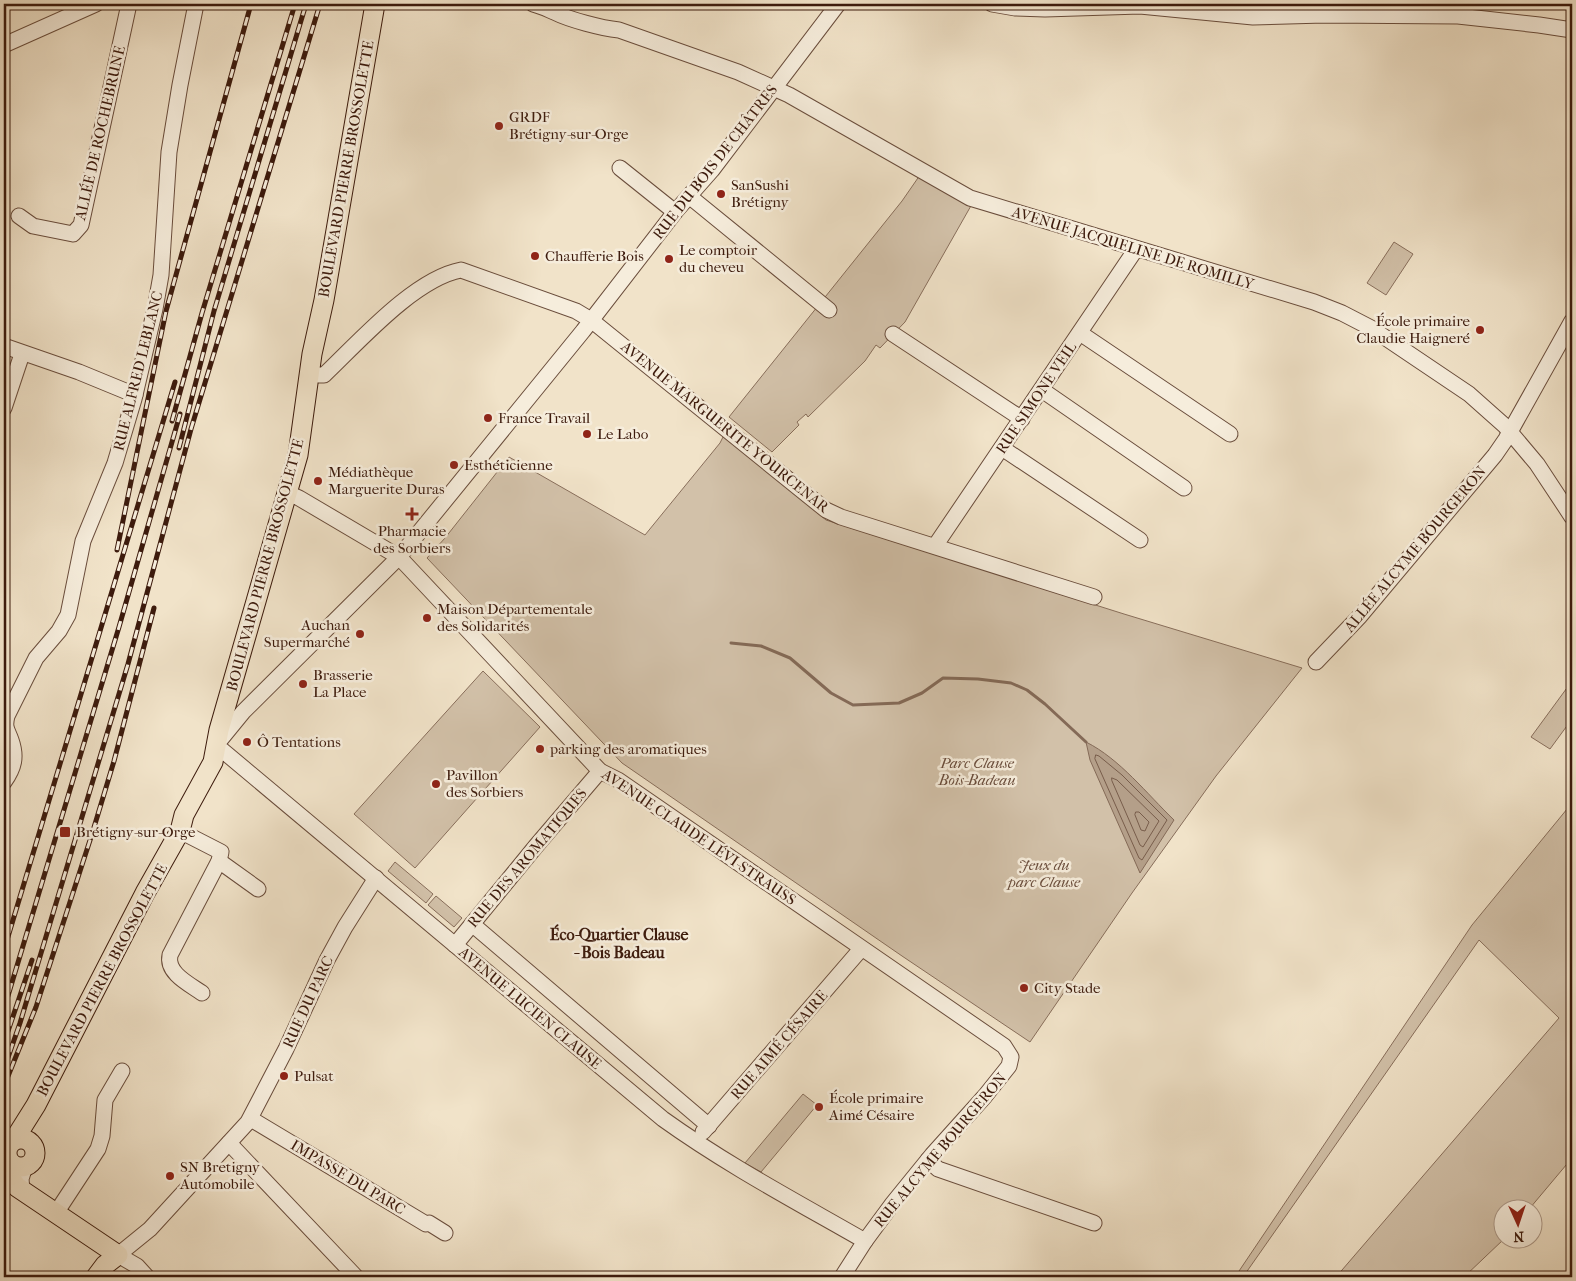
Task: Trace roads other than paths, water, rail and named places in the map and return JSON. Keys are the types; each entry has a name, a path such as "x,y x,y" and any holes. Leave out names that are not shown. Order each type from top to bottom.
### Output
{"main road":[{"name":"BOULEVARD PIERRE BROSSOLETTE","path":"11,1152 145,893 180,831 184,816 213,762 216,745 288,493 299,447 309,372 324,300 375,4"},
{"path":"11,1152 12,1180 17,1187 118,1255 105,1265 96,1277"}],"street":[{"path":"4,46 96,4"},
{"name":"ALLÉE DE ROCHEBRUNE","path":"19,216 33,226 73,234 82,225 129,4"},
{"name":"RUE ALFRED LEBLANC","path":"5,717 36,658 59,631 68,615 83,541 115,463 135,395 160,284 169,152 196,4"},
{"name":"AVENUE JACQUELINE DE ROMILLY","path":"532,4 606,29 619,30 747,76 789,95 970,198 1314,302 1371,328 1469,394 1489,410 1537,464 1572,517"},
{"name":"RUE DU BOIS DE CHÂTRES","path":"216,745 243,712 399,557 591,320 675,212 718,162 838,4"},
{"path":"992,4 1015,8 1045,9 1140,6 1253,17 1458,16 1572,30"},
{"path":"620,168 675,212"},
{"path":"689,196 829,310"},
{"name":"RUE SIMONE VEIL","path":"935,546 1136,249"},
{"path":"309,372 324,375 385,316 414,293 449,272 461,270 576,312 591,320"},
{"name":"AVENUE MARGUERITE YOURCENAR","path":"591,320 826,510 841,517 1094,597"},
{"name":"ALLÉE ALCYME BOURGERON","path":"1316,662 1360,616 1495,455 1572,321"},
{"path":"1080,333 1230,434"},
{"path":"893,334 1022,419"},
{"path":"4,346 22,354 79,372 135,395"},
{"path":"4,408 22,354"},
{"path":"1042,390 1184,488"},
{"path":"1002,448 1140,540"},
{"name":"AVENUE CLAUDE LÉVI-STRAUSS","path":"288,493 399,557 600,771 618,780 1004,1046 1011,1057"},
{"path":"4,782 11,772 14,757 5,734 5,717"},
{"name":"AVENUE LUCIEN CLAUSE","path":"216,745 663,1119 780,1193 865,1241"},
{"name":"RUE DES AROMATIQUES","path":"455,945 600,771"},
{"path":"180,831 219,850 222,855 168,962 178,976 202,993"},
{"path":"219,861 258,889"},
{"name":"RUE DU PARC","path":"118,1255 150,1229 251,1119 327,960 376,878"},
{"path":"472,924 709,1126"},
{"name":"RUE AIMÉ CÉSAIRE","path":"695,1141 861,949"},
{"name":"RUE ALCYME BOURGERON","path":"842,1277 865,1241 928,1160 1003,1074 1009,1066 1011,1057"},
{"path":"56,1213 98,1149 102,1136 105,1100 122,1072"},
{"name":"IMPASSE DU PARC","path":"251,1119 426,1224 429,1223 445,1233"},
{"path":"229,1144 356,1277"},
{"path":"928,1160 938,1169 1094,1223"},
{"path":"118,1255 137,1266 147,1277"}],"water":[{"path":"1086,742 1122,767 1174,820 1140,873 1090,760"}],"waterway":[{"path":"731,643 761,646 790,658 831,693 853,705 899,703 922,693 943,678 978,679 1011,683 1027,690 1045,704 1086,742"}],"railway":[{"path":"117,550 166,311 251,4"},
{"path":"172,421 202,313 295,4"},
{"path":"179,448 214,311 306,4"},
{"path":"4,1069 20,1023 128,664 191,429 320,4"},
{"path":"4,950 175,382"},
{"path":"4,1009 119,627 180,414"},
{"path":"4,1086 36,1007 92,834 114,761 154,608"},
{"path":"4,1043 32,960"}],"place":[{"name":"GRDF Brétigny-sur-Orge","path":"499,126"},
{"name":"SanSushi Brétigny","path":"721,194"},
{"name":"Chaufferie Bois","path":"535,256"},
{"name":"Le comptoir du cheveu","path":"669,259"},
{"name":"École primaire Claudie Haigneré","path":"1480,330"},
{"name":"France Travail","path":"488,418"},
{"name":"Le Labo","path":"587,434"},
{"name":"Esthéticienne","path":"454,465"},
{"name":"Médiathèque Marguerite Duras","path":"318,481"},
{"name":"Pharmacie des Sorbiers","path":"412,514"},
{"name":"Maison Départementale des Solidarités","path":"427,618"},
{"name":"Auchan Supermarché","path":"360,634"},
{"name":"Brasserie La Place","path":"303,684"},
{"name":"Ô Tentations","path":"247,742"},
{"name":"parking des aromatiques","path":"540,749"},
{"name":"Pavillon des Sorbiers","path":"436,784"},
{"name":"Brétigny-sur-Orge","path":"65,832"},
{"name":"City Stade","path":"1024,988"},
{"name":"Pulsat","path":"284,1076"},
{"name":"École primaire Aimé Césaire","path":"819,1107"},
{"name":"SN Bretigny Automobile","path":"170,1176"}],"district":[{"name":"Éco-Quartier Clause - Bois Badeau","path":"619,943"}],"park label":[{"name":"Parc Clause Bois-Badeau","path":"977,772"},
{"name":"Jeux du parc Clause","path":"1044,874"}]}
